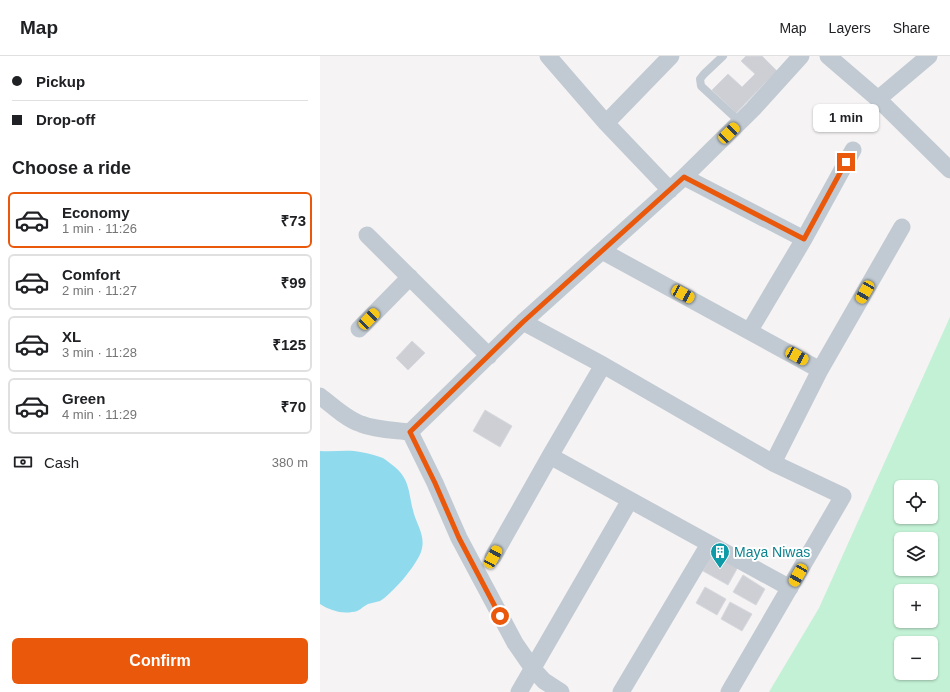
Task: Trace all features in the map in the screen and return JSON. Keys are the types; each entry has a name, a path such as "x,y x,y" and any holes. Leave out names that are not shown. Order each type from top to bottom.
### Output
{"street":[{"path":"548,56 606,123 670,190"},
{"path":"606,123 672,56"},
{"path":"320,396 337,410 360,424 380,429 410,432 523,322 684,177 740,122 802,56"},
{"path":"828,56 878,99 950,170"},
{"path":"878,99 929,56"},
{"path":"750,330 804,239 853,150"},
{"path":"684,177 804,239"},
{"path":"772,463 820,370 902,227"},
{"path":"367,235 489,356"},
{"path":"602,251 750,330 820,370"},
{"path":"359,329 410,277"},
{"path":"523,322 603,365 772,463 843,496 729,692"},
{"path":"493,557 603,365"},
{"path":"410,432 435,483 459,538 515,643 533,669 544,681 561,692"},
{"path":"550,456 790,588"},
{"path":"519,692 630,500"},
{"path":"621,692 710,544"}],"lane":[{"path":"723,56 704,74 700,80 701,86 740,122"}],"green space":[{"path":"950,317 950,692 769,692 819,608"}],"water":[{"path":"320,451 357,451 367,453 383,458 397,469 408,486 414,514 421,532 423,542 421,552 409,572 397,586 380,601 368,604 354,612 335,611 320,604"}],"building":[{"path":"746,56 762,56 777,71 736,113 712,90 728,74 742,87 755,74 741,61"},
{"path":"412,341 425,353 408,370 396,358"},
{"path":"485,410 512,426 500,447 473,431"},
{"name":"Maya Niwas","path":"712,553 738,567 728,585 703,571"},
{"path":"743,575 765,589 756,605 733,592"},
{"path":"705,587 726,599 717,615 696,603"},
{"path":"730,602 752,614 742,631 721,619"}],"place":[{"name":"Maya Niwas","path":"720,569"}],"route":[{"path":"500,616 459,538 435,483 410,432 523,322 684,177 804,239 846,162"}]}
